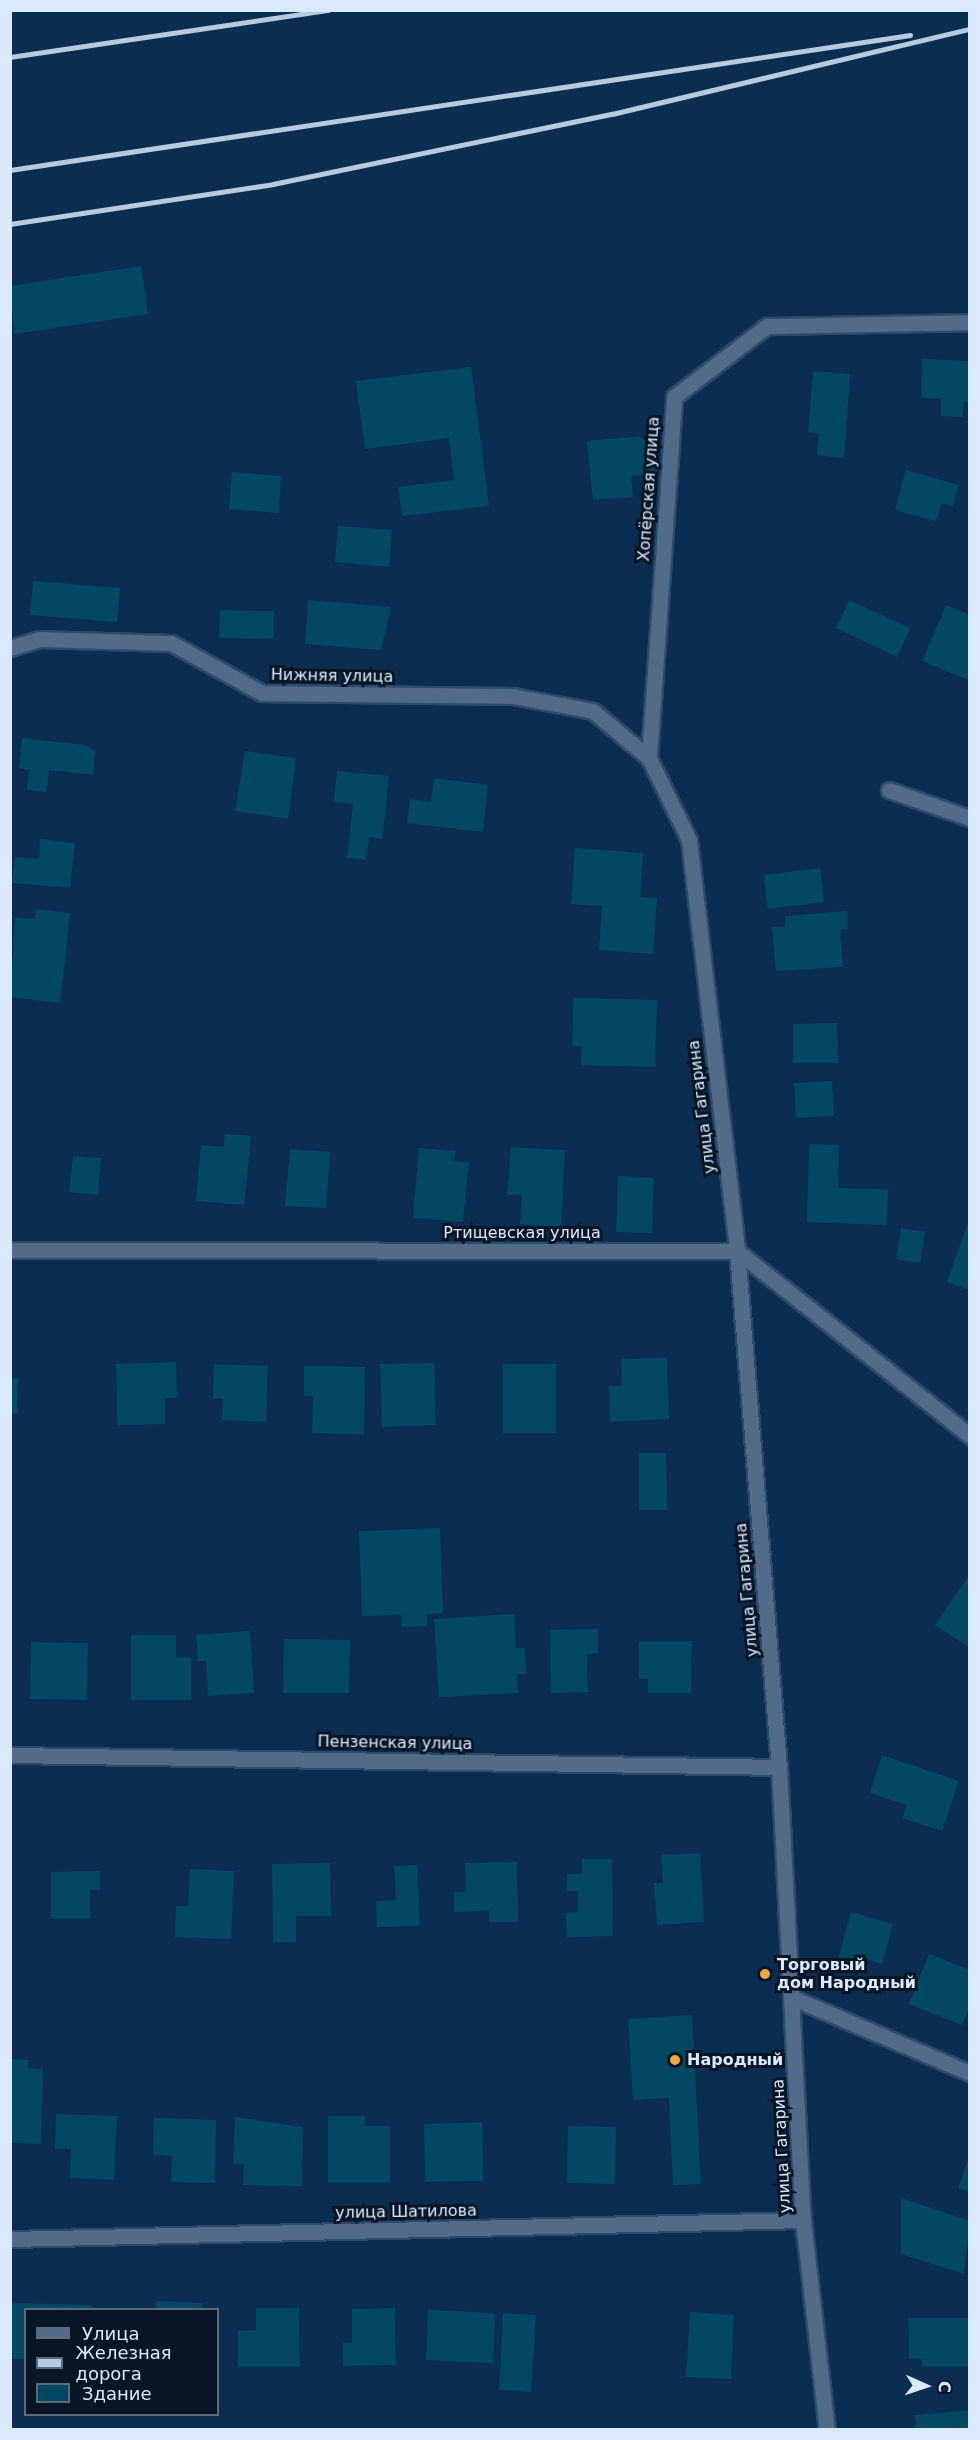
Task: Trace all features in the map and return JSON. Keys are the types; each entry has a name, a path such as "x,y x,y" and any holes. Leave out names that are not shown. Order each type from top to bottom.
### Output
{"street":[{"name":"Хопёрская улица","path":"649,758 674,397 767,326 969,322"},
{"name":"Нижняя улица","path":"10,648 39,639 171,643 262,693 513,696 593,711 649,758"},
{"name":"улица Гагарина","path":"649,758 689,840 737,1251 779,1767 803,2220 827,2430"},
{"path":"890,790 969,818"},
{"name":"Ртищевская улица","path":"10,1250 737,1251"},
{"path":"737,1251 969,1436"},
{"name":"Пензенская улица","path":"10,1755 779,1767"},
{"path":"793,1998 969,2073"},
{"name":"улица Шатилова","path":"10,2239 803,2220"}],"building":[{"path":"141,266 148,314 14,334 10,286"},
{"path":"922,359 970,361 970,402 964,402 963,417 941,416 941,399 921,398"},
{"path":"471,367 489,506 402,516 398,487 454,480 449,438 365,449 356,381"},
{"path":"813,371 850,374 844,458 817,455 819,433 808,432"},
{"path":"654,435 657,473 631,476 633,497 593,500 587,441"},
{"path":"906,470 959,485 953,506 942,503 936,521 895,510"},
{"path":"232,472 281,476 279,513 229,509"},
{"path":"338,526 392,530 389,567 335,562"},
{"path":"33,581 120,588 117,622 30,615"},
{"path":"308,600 391,607 381,650 305,644"},
{"path":"849,600 910,628 897,657 836,628"},
{"path":"946,605 970,615 970,681 922,661"},
{"path":"220,610 274,611 273,639 219,638"},
{"path":"22,738 85,745 95,751 93,775 49,770 46,792 27,790 29,770 19,768"},
{"path":"245,751 296,758 288,819 235,811"},
{"path":"337,771 389,776 382,839 369,837 366,860 347,858 353,804 334,802"},
{"path":"434,778 488,785 483,832 407,823 410,799 431,802"},
{"path":"40,839 75,843 70,888 12,883 15,857 39,859"},
{"path":"575,848 643,853 640,897 657,898 653,954 599,950 602,906 571,904"},
{"path":"820,868 824,902 768,909 764,875"},
{"path":"36,909 70,913 60,1003 10,997 15,917 35,919"},
{"path":"847,911 848,929 840,930 843,967 776,971 772,927 785,927 785,916"},
{"path":"573,998 657,1000 655,1067 581,1065 582,1047 572,1046"},
{"path":"837,1023 838,1063 793,1063 793,1024"},
{"path":"832,1081 834,1116 796,1118 794,1083"},
{"path":"225,1134 251,1136 244,1205 196,1201 201,1145 224,1147"},
{"path":"809,1144 839,1145 838,1188 888,1189 887,1225 807,1222"},
{"path":"511,1147 565,1150 561,1227 520,1224 522,1195 507,1195"},
{"path":"419,1148 455,1151 454,1161 469,1162 463,1222 413,1218"},
{"path":"290,1149 330,1152 326,1208 285,1206"},
{"path":"73,1156 101,1158 98,1195 69,1192"},
{"path":"618,1176 654,1178 652,1233 616,1232"},
{"path":"970,1219 970,1290 947,1282"},
{"path":"901,1228 925,1232 920,1263 896,1259"},
{"path":"667,1358 669,1419 610,1422 609,1386 622,1386 621,1359"},
{"path":"176,1362 177,1398 165,1398 165,1424 117,1425 116,1364"},
{"path":"434,1363 436,1425 382,1427 380,1364"},
{"path":"214,1364 268,1366 266,1422 222,1420 223,1399 213,1399"},
{"path":"503,1364 556,1364 556,1433 503,1433"},
{"path":"304,1366 365,1367 364,1434 312,1433 313,1396 304,1396"},
{"path":"10,1378 18,1378 17,1414 10,1414"},
{"path":"639,1453 666,1453 667,1510 639,1510"},
{"path":"440,1528 443,1613 427,1614 427,1626 402,1627 402,1615 362,1616 359,1531"},
{"path":"970,1574 970,1648 935,1625"},
{"path":"514,1614 516,1648 525,1648 526,1674 517,1674 518,1693 439,1697 434,1619"},
{"path":"598,1629 598,1653 587,1654 588,1692 551,1693 550,1630"},
{"path":"250,1631 254,1693 208,1696 206,1661 198,1661 196,1635"},
{"path":"131,1635 176,1635 176,1657 191,1657 191,1700 131,1700"},
{"path":"284,1639 350,1640 349,1693 283,1693"},
{"path":"639,1641 692,1641 691,1693 648,1693 648,1679 639,1679"},
{"path":"31,1642 88,1643 87,1700 30,1699"},
{"path":"882,1755 959,1781 942,1831 903,1818 906,1805 870,1793"},
{"path":"700,1853 704,1922 657,1925 654,1883 663,1883 661,1855"},
{"path":"582,1859 612,1859 613,1936 567,1937 566,1913 578,1912 578,1891 567,1891 567,1874 582,1874"},
{"path":"517,1862 518,1922 489,1922 489,1911 454,1912 454,1892 466,1892 465,1863"},
{"path":"330,1863 331,1916 296,1916 296,1942 273,1943 272,1864"},
{"path":"417,1865 420,1926 377,1927 376,1901 396,1900 394,1866"},
{"path":"190,1869 234,1871 231,1939 175,1937 176,1906 188,1906"},
{"path":"100,1871 100,1890 90,1890 90,1919 51,1919 51,1872"},
{"path":"851,1912 893,1924 882,1964 866,1959 861,1974 836,1967"},
{"path":"929,1954 970,1970 970,2007 962,2025 909,2004"},
{"path":"692,2015 701,2184 673,2185 669,2098 633,2100 628,2019"},
{"path":"10,2059 28,2060 28,2068 43,2069 41,2144 10,2143"},
{"path":"56,2114 117,2116 114,2180 70,2178 71,2149 55,2149"},
{"path":"328,2116 365,2116 365,2126 390,2126 390,2183 328,2183"},
{"path":"235,2117 303,2127 302,2186 243,2185 244,2164 233,2164"},
{"path":"154,2118 216,2120 215,2183 171,2182 172,2156 153,2155"},
{"path":"482,2122 483,2181 425,2182 424,2124"},
{"path":"568,2126 616,2127 615,2184 567,2183"},
{"path":"970,2157 970,2192 958,2188"},
{"path":"901,2198 970,2221 964,2274 901,2254"},
{"path":"156,2301 202,2303 202,2308 155,2308"},
{"path":"12,2303 91,2305 91,2308 24,2308 24,2359 11,2359"},
{"path":"256,2308 299,2308 300,2367 238,2367 238,2331 256,2330"},
{"path":"395,2308 396,2365 343,2366 343,2343 352,2343 352,2309"},
{"path":"428,2310 495,2313 493,2363 426,2360"},
{"path":"690,2312 734,2315 731,2379 686,2377"},
{"path":"503,2313 536,2315 531,2392 499,2390"},
{"path":"908,2318 970,2318 970,2367 922,2367 922,2359 909,2359"},
{"path":"970,2410 970,2430 916,2430 915,2415"}],"railway":[{"path":"10,57 329,10"},
{"path":"10,224 273,184 612,114 970,29"},
{"path":"10,170 910,35"}],"place":[{"name":"Торговый дом Народный","path":"765,1974"},
{"name":"Народный","path":"675,2060"}]}
